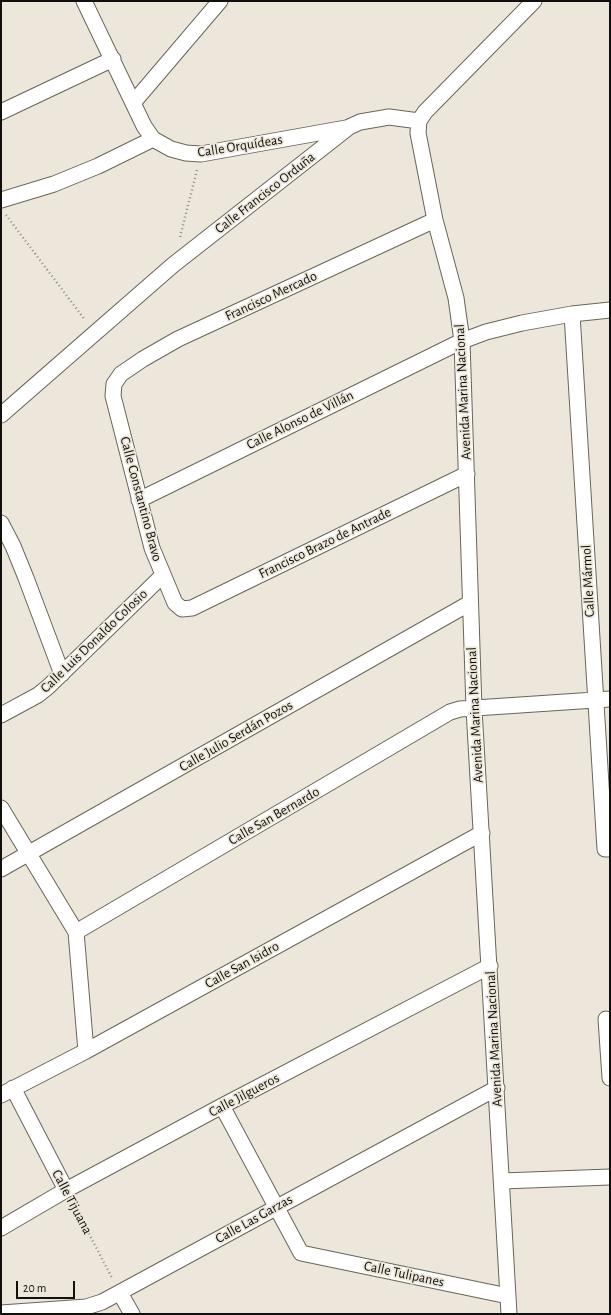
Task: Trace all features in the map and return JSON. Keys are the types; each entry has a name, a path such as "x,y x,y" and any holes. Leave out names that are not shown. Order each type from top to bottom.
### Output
{"street":[{"path":"1,200 54,184 98,166 153,139 144,126 84,1"},
{"path":"133,103 220,1"},
{"path":"419,121 425,112 534,1"},
{"path":"1,112 113,59"},
{"name":"Calle Francisco Orduña","path":"2,411 173,265 349,127 360,122 389,117 419,121"},
{"name":"Avenida Marina Nacional","path":"419,121 418,133 435,220 456,298 462,340 474,709 509,1314"},
{"name":"Calle Orquídeas","path":"153,139 171,149 186,153 201,154 349,127"},
{"name":"Francisco Mercado","path":"114,384 121,374 138,362 178,339 435,220"},
{"name":"Calle Alonso de Villán","path":"139,500 462,340 522,323 572,314 610,310"},
{"name":"Calle Mármol","path":"572,314 595,699 607,849"},
{"name":"Calle Constantino Bravo","path":"114,384 113,396 152,548 162,576 175,603 182,609"},
{"name":"Francisco Brazo de Antrade","path":"182,609 192,608 467,474"},
{"path":"1,523 24,572 62,674"},
{"name":"Calle Luis Donaldo Colosio","path":"1,715 38,694 62,674 162,576"},
{"name":"Calle Julio Serdán Pozos","path":"1,869 470,603"},
{"name":"Calle San Bernardo","path":"76,932 450,712 460,709 610,699"},
{"path":"1,808 76,932 86,1051"},
{"name":"Calle San Isidro","path":"7,1092 86,1051 482,833"},
{"name":"Calle Jilgueros","path":"1,1228 66,1190 222,1106 490,966"},
{"path":"606,1019 610,1078"},
{"name":"Calle Las Garzas","path":"1,1313 34,1313 86,1307 102,1302 496,1088"},
{"name":"Calle Tijuana","path":"7,1092 66,1190"},
{"path":"222,1106 276,1207"},
{"path":"502,1182 610,1177"},
{"name":"Calle Tulipanes","path":"276,1207 300,1253 508,1296"},
{"path":"120,1292 132,1314"}],"path":[{"path":"173,265 201,154"},
{"path":"1,209 95,333"},
{"name":"Calle Tijuana","path":"66,1190 120,1292"}]}
